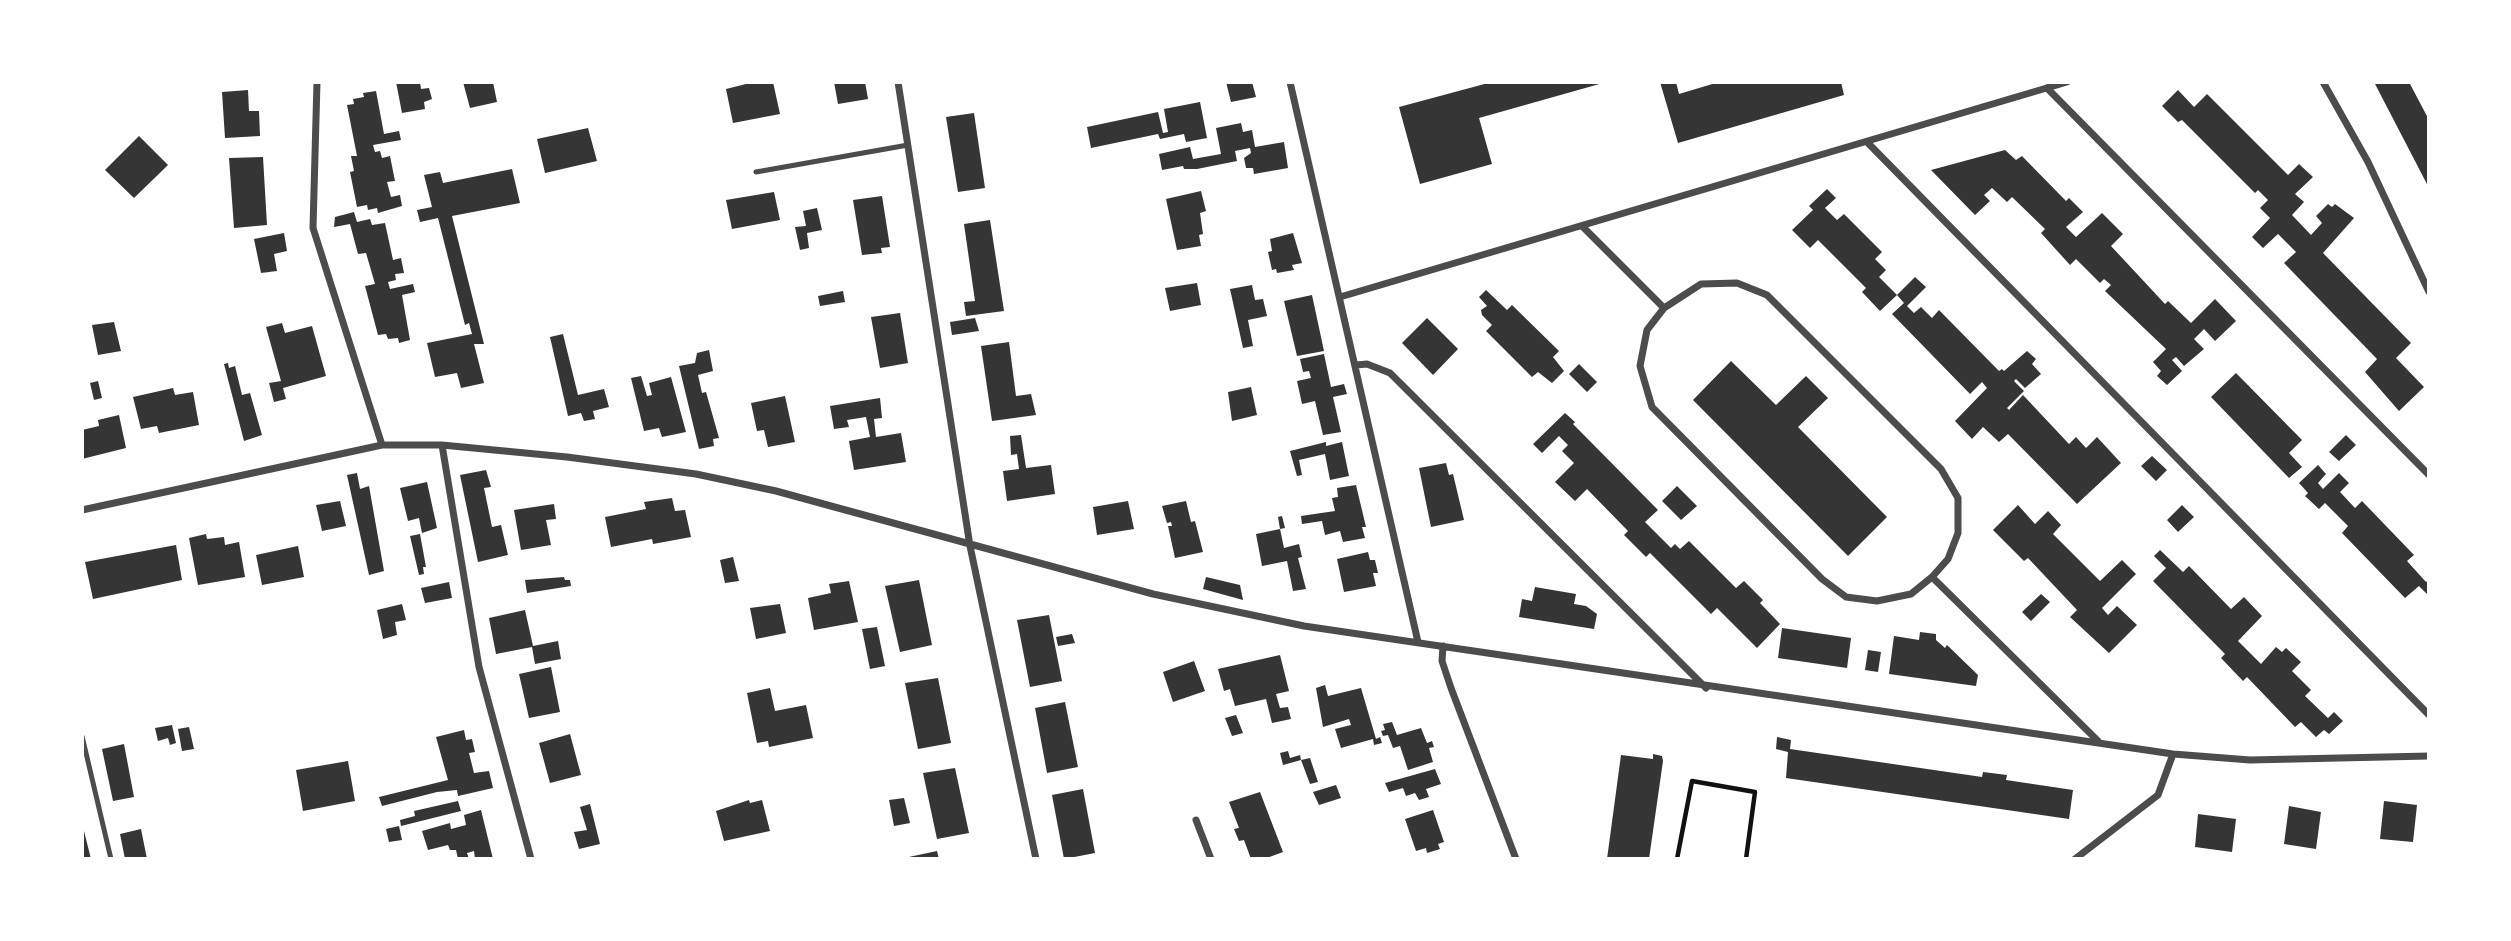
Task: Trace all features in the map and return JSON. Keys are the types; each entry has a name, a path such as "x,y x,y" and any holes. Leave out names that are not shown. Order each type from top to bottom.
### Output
{"street":[{"path":"317,82 313,228 382,444"},
{"path":"898,82 970,546 1036,859"},
{"path":"1290,82 1418,642"},
{"path":"1340,297 2067,82"},
{"path":"2323,82 2368,162 2429,292"},
{"path":"2047,88 2429,475"},
{"path":"1867,142 2429,715"},
{"path":"1583,227 1664,308"},
{"path":"1737,283 1767,295 1941,469 1958,498 1958,533 1948,559 1932,578 1911,594 1877,601 1846,597 1812,570 1652,407 1640,366 1647,330 1664,308 1701,284 1737,283"},
{"path":"1356,365 1367,364 1390,373 1706,688"},
{"path":"82,510 382,444 442,445 696,474 788,495 1153,594 1304,626 1706,688 2173,754 2250,760 2429,755"},
{"path":"442,445 479,667 531,859"},
{"path":"1932,578 2098,742"},
{"path":"1443,646 1441,656 1451,688 1516,859"},
{"path":"2075,859 2158,795 2173,754"},
{"path":"1196,820 1212,859"}],"lane":[{"path":"756,172 908,145"},
{"path":"82,736 111,859"}],"path":[{"path":"1677,859 1692,781 1755,792 1746,859"}],"building":[{"path":"396,82 420,82 421,89 429,88 432,99 424,102 425,109 402,113"},
{"path":"463,82 493,82 497,102 470,108"},
{"path":"754,82 773,82 780,114 733,123 726,89"},
{"path":"834,82 865,82 868,99 838,104"},
{"path":"1226,82 1252,82 1256,97 1231,102"},
{"path":"1492,82 1603,83 1479,118 1492,164 1420,184 1399,107"},
{"path":"1660,82 1676,82 1679,94 1719,82 1841,82 1844,95 1678,143"},
{"path":"2374,82 2409,82 2429,120 2429,188"},
{"path":"248,90 249,111 259,111 260,136 225,138 222,92"},
{"path":"2178,90 2194,107 2207,94 2288,175 2299,164 2313,177 2295,194 2304,202 2292,215 2311,235 2322,223 2316,216 2328,204 2332,207 2335,204 2354,218 2323,253 2411,343 2396,358 2424,387 2399,411 2365,372 2377,359 2284,263 2296,252 2278,234 2263,248 2252,237 2270,218 2260,208 2268,200 2258,190 2255,193 2182,120 2178,122 2162,106"},
{"path":"376,91 384,134 399,131 401,140 373,145 375,152 380,151 382,158 390,156 395,181 387,182 391,197 400,195 402,206 378,213 377,208 368,210 367,205 357,207 350,172 354,171 351,156 357,156 347,105 354,104 353,99 364,97 363,93"},
{"path":"1200,102 1207,138 1186,142 1184,134 1160,139 1158,134 1091,148 1087,127 1158,112 1163,133 1168,132 1164,109"},
{"path":"974,113 985,188 958,192 946,117"},
{"path":"1241,123 1243,132 1252,130 1255,147 1284,142 1288,168 1254,174 1253,168 1246,168 1244,158 1251,153 1250,148 1235,151 1237,161 1197,169 1184,169 1183,166 1162,170 1159,154 1190,147 1193,159 1221,154 1216,128"},
{"path":"588,128 597,161 545,173 537,139"},
{"path":"139,136 168,165 134,198 105,170"},
{"path":"2005,150 2016,160 2022,156 2066,201 2069,198 2083,212 2066,227 2076,237 2102,213 2123,234 2111,246 2165,304 2168,301 2191,323 2215,299 2236,321 2215,341 2204,329 2194,339 2204,349 2184,366 2176,357 2172,360 2182,371 2167,385 2157,376 2161,371 2153,362 2166,349 2105,291 2111,285 2104,279 2100,283 2076,259 2070,265 2041,233 2045,229 2012,197 2007,202 1992,188 1984,195 1990,201 1975,215 1931,170"},
{"path":"263,157 267,225 234,228 229,158"},
{"path":"512,169 520,203 452,216 484,344 474,344 484,383 461,388 457,373 435,377 427,343 472,334 469,323 465,325 438,218 420,222 417,210 432,207 424,175 440,172 443,183"},
{"path":"1827,189 1836,198 1825,208 1837,220 1844,214 1882,252 1875,259 1886,270 1879,277 1897,295 1880,311 1862,292 1866,288 1818,240 1810,248 1792,230 1813,210 1809,206"},
{"path":"1201,191 1206,211 1200,213 1203,234 1199,235 1201,246 1177,250 1166,199"},
{"path":"774,192 780,220 732,229 726,200"},
{"path":"882,196 890,247 881,248 882,253 862,255 853,200"},
{"path":"817,208 822,230 807,233 809,248 800,250 795,227 806,226 803,211"},
{"path":"354,212 357,222 370,219 372,225 385,223 393,260 401,258 404,273 395,274 396,280 388,282 390,289 413,284 415,292 402,295 410,340 399,343 398,338 388,339 386,334 378,335 365,286 375,284 366,253 358,254 350,224 334,227 335,217"},
{"path":"990,220 1004,311 966,316 964,302 975,301 964,224"},
{"path":"284,233 287,251 274,254 277,271 261,273 254,239"},
{"path":"1293,233 1302,263 1292,265 1294,270 1277,273 1276,269 1272,270 1268,252 1272,251 1270,239"},
{"path":"1915,277 1926,287 1907,306 1914,313 1921,307 1932,318 1939,310 1999,371 2004,371 2027,351 2036,359 2032,364 2041,374 2025,388 2016,379 2014,381 2024,391 2007,408 2009,410 2023,395 2069,444 2076,437 2086,448 2097,437 2121,463 2077,504 2008,434 1999,442 1983,427 1972,439 1955,421 1987,388 1982,382 1970,394 1892,314 1904,303 1897,295"},
{"path":"1197,283 1201,305 1170,311 1165,288"},
{"path":"1252,285 1255,300 1263,299 1267,316 1248,320 1253,346 1243,348 1230,289"},
{"path":"1486,290 1507,310 1512,305 1559,351 1553,357 1564,371 1552,383 1538,372 1532,377 1486,331 1492,325 1482,315 1481,310 1487,306 1479,297"},
{"path":"843,291 845,302 820,306 818,296"},
{"path":"1312,295 1324,351 1297,356 1284,301"},
{"path":"900,313 908,363 880,368 871,317"},
{"path":"975,318 979,331 952,335 950,322"},
{"path":"1427,318 1458,349 1433,375 1402,343"},
{"path":"114,322 121,351 98,355 92,325"},
{"path":"282,323 285,333 312,326 326,376 283,388 286,399 274,402 269,383 281,381 266,327"},
{"path":"563,334 578,395 604,389 609,407 593,411 595,419 584,421 581,413 568,416 550,337"},
{"path":"1009,342 1016,396 1031,394 1036,415 992,421 981,346"},
{"path":"709,350 713,371 698,375 702,393 706,392 719,438 713,439 714,446 699,449 679,366 695,363 697,353"},
{"path":"1324,354 1331,387 1344,384 1347,394 1333,397 1341,432 1323,435 1315,401 1302,404 1297,381 1311,378 1309,371 1303,372 1300,359"},
{"path":"1731,361 1776,405 1806,376 1828,398 1798,427 1887,517 1848,556 1693,400"},
{"path":"228,363 229,368 235,366 242,395 250,393 262,435 244,441 224,364"},
{"path":"1579,364 1597,382 1587,392 1569,374"},
{"path":"2236,373 2302,440 2289,453 2302,467 2289,478 2211,397"},
{"path":"641,376 647,396 652,395 649,383 671,377 686,432 662,437 659,428 644,431 631,378"},
{"path":"98,381 102,398 94,400 90,383"},
{"path":"1251,387 1257,415 1232,421 1228,392"},
{"path":"173,388 175,395 193,392 199,425 159,433 157,426 141,429 133,397"},
{"path":"785,396 795,442 768,447 764,430 757,431 751,403"},
{"path":"880,398 882,418 874,419 876,437 901,433 906,462 854,470 849,441 870,437 866,417 847,420 849,427 834,429 830,406"},
{"path":"1565,413 1658,510 1645,522 1671,548 1675,544 1680,549 1689,541 1736,588 1744,581 1763,600 1760,603 1780,624 1757,648 1717,608 1711,614 1650,553 1646,557 1624,535 1628,531 1587,489 1575,501 1555,482 1574,463 1562,451 1568,445 1559,436 1542,453 1533,444"},
{"path":"119,415 126,448 82,459 82,430 99,426 98,420"},
{"path":"1021,435 1026,468 1051,465 1055,494 1007,501 1003,471 1019,469 1017,454 1011,455 1010,436"},
{"path":"2346,435 2356,445 2339,461 2329,452"},
{"path":"1326,442 1326,446 1342,442 1349,476 1330,480 1325,454 1299,460 1302,475 1297,476 1290,451"},
{"path":"2152,456 2167,470 2156,481 2141,466"},
{"path":"1446,463 1449,475 1453,474 1464,520 1431,527 1419,468"},
{"path":"2318,465 2326,474 2318,483 2323,489 2339,473 2349,483 2340,492 2355,508 2362,501 2414,555 2407,561 2426,582 2429,579 2429,596 2419,586 2405,598 2342,533 2348,526 2325,503 2319,509 2305,496 2308,493 2299,483"},
{"path":"486,470 491,487 484,488 492,527 501,525 508,555 478,562 460,475"},
{"path":"357,473 360,489 369,486 384,571 369,575 347,475"},
{"path":"427,482 437,528 422,533 419,518 408,521 400,488"},
{"path":"1356,485 1366,527 1362,527 1365,538 1343,542 1340,531 1325,535 1322,521 1302,524 1301,516 1335,511 1332,498 1338,497 1337,488"},
{"path":"1677,486 1697,506 1681,520 1662,501"},
{"path":"672,498 675,511 685,510 691,537 653,544 652,539 611,547 605,517 646,509 644,502"},
{"path":"340,501 346,526 322,531 316,505"},
{"path":"1128,501 1134,529 1097,535 1093,507"},
{"path":"1186,501 1191,522 1195,521 1203,552 1175,558 1168,526 1172,526 1171,522 1167,523 1162,506"},
{"path":"554,504 556,519 546,520 551,545 521,550 514,510"},
{"path":"2018,505 2035,524 2048,511 2061,525 2053,534 2100,581 2122,560 2136,574 2102,608 2108,615 2117,606 2137,625 2109,653 2070,617 2077,610 2028,558 2024,561 1993,530"},
{"path":"2182,505 2194,517 2178,532 2167,520"},
{"path":"1282,516 1285,528 1280,529 1278,517"},
{"path":"1280,529 1284,548 1299,544 1302,557 1298,558 1306,589 1293,591 1287,561 1262,566 1256,534"},
{"path":"206,534 207,539 224,537 225,545 239,542 245,577 198,585 189,538"},
{"path":"420,534 426,567 423,567 424,574 419,575 410,536"},
{"path":"176,545 182,580 93,599 85,562"},
{"path":"298,546 304,577 262,585 256,555"},
{"path":"2160,550 2183,572 2189,566 2231,609 2244,597 2262,616 2238,641 2261,664 2276,647 2282,652 2286,648 2301,662 2292,671 2311,690 2305,696 2328,718 2334,712 2343,721 2329,734 2324,730 2316,737 2301,722 2295,727 2247,677 2243,681 2221,658 2225,654 2153,581 2166,568 2154,556"},
{"path":"1368,552 1370,560 1375,560 1378,573 1373,573 1376,586 1344,592 1337,559"},
{"path":"733,557 739,581 725,583 720,560"},
{"path":"564,577 565,580 570,580 571,586 527,593 525,580"},
{"path":"1206,577 1240,585 1243,600 1203,589"},
{"path":"919,580 932,645 900,652 885,586"},
{"path":"849,581 858,622 814,630 808,598 831,593 829,584"},
{"path":"449,582 452,598 425,603 421,588"},
{"path":"1535,587 1576,594 1574,604 1586,606 1597,614 1594,629 1519,617 1522,599 1532,601"},
{"path":"2041,594 2050,602 2031,621 2022,612"},
{"path":"402,604 406,620 395,622 397,635 383,639 377,610"},
{"path":"780,604 786,633 756,639 750,608"},
{"path":"525,610 533,646 558,641 561,659 535,664 532,647 496,654 489,618"},
{"path":"1049,615 1062,681 1030,687 1017,620"},
{"path":"877,627 885,666 870,669 862,629"},
{"path":"1782,628 1851,638 1847,668 1778,658"},
{"path":"1920,632 1936,634 1936,640 1945,648 1947,645 1978,675 1976,686 1889,674 1894,636 1919,640"},
{"path":"1072,634 1075,643 1058,646 1056,637"},
{"path":"1868,650 1881,652 1878,672 1865,670"},
{"path":"1280,655 1289,691 1276,694 1280,708 1288,707 1291,719 1272,723 1266,699 1235,706 1230,689 1224,691 1218,669"},
{"path":"1194,661 1205,691 1173,702 1163,672"},
{"path":"551,667 560,712 529,718 519,674"},
{"path":"938,678 951,743 918,749 905,683"},
{"path":"1325,685 1328,696 1361,688 1376,739 1380,737 1382,743 1374,745 1373,739 1341,748 1335,729 1351,725 1349,719 1323,727 1316,688"},
{"path":"770,688 775,711 806,705 813,738 769,747 768,741 757,743 747,693"},
{"path":"1065,702 1078,767 1047,773 1035,708"},
{"path":"1236,715 1243,733 1232,736 1225,718"},
{"path":"1392,722 1397,735 1421,728 1427,743 1432,741 1434,747 1429,748 1433,762 1408,770 1400,746 1393,748 1388,735 1383,736 1381,731 1385,730 1383,724"},
{"path":"172,725 176,743 170,745 168,738 158,741 155,728"},
{"path":"189,727 194,749 182,751 178,729"},
{"path":"464,730 466,740 472,739 475,752 469,753 474,773 489,771 493,788 458,796 457,790 437,792 382,806 379,797 448,780 436,737"},
{"path":"570,734 581,775 550,783 539,743"},
{"path":"1777,737 1791,740 1790,749 1982,777 1983,772 2007,775 2006,780 2073,790 2069,819 1786,778 1788,752 1776,749"},
{"path":"124,744 134,797 113,801 102,749"},
{"path":"1288,751 1290,758 1300,755 1301,760 1283,765 1280,753"},
{"path":"1653,754 1662,756 1663,761 1649,859 1607,859 1621,755 1653,759"},
{"path":"1310,758 1318,782 1310,784 1301,760"},
{"path":"348,761 355,801 303,811 296,770"},
{"path":"955,768 969,833 937,839 923,773"},
{"path":"1435,769 1441,784 1426,789 1429,797 1419,800 1415,793 1406,796 1403,788 1389,792 1385,783"},
{"path":"1336,785 1341,798 1319,805 1313,792"},
{"path":"1083,789 1095,853 1064,859 1052,795"},
{"path":"1260,792 1283,852 1264,859 1251,859 1244,840 1239,841 1234,829 1239,828 1229,802"},
{"path":"904,798 910,823 894,826 889,800"},
{"path":"749,800 750,803 762,800 770,831 724,841 716,811"},
{"path":"458,801 461,811 401,826 400,820 415,816 414,811"},
{"path":"2384,801 2417,805 2413,842 2380,839"},
{"path":"590,804 600,844 579,849 574,832 587,830 580,807"},
{"path":"2289,806 2321,812 2316,849 2284,844"},
{"path":"481,810 493,859 475,859 474,851 467,853 469,859 458,859 456,850 450,850 448,845 428,850 422,831 450,823 451,829 466,825 464,815"},
{"path":"1433,810 1444,842 1438,844 1440,849 1427,853 1426,848 1416,851 1405,819"},
{"path":"2198,814 2236,819 2232,852 2195,847"},
{"path":"399,826 402,840 389,842 386,829"},
{"path":"83,827 91,859 82,859"},
{"path":"141,829 147,859 125,859 120,834"},
{"path":"937,851 939,859 904,859 904,858"}]}
